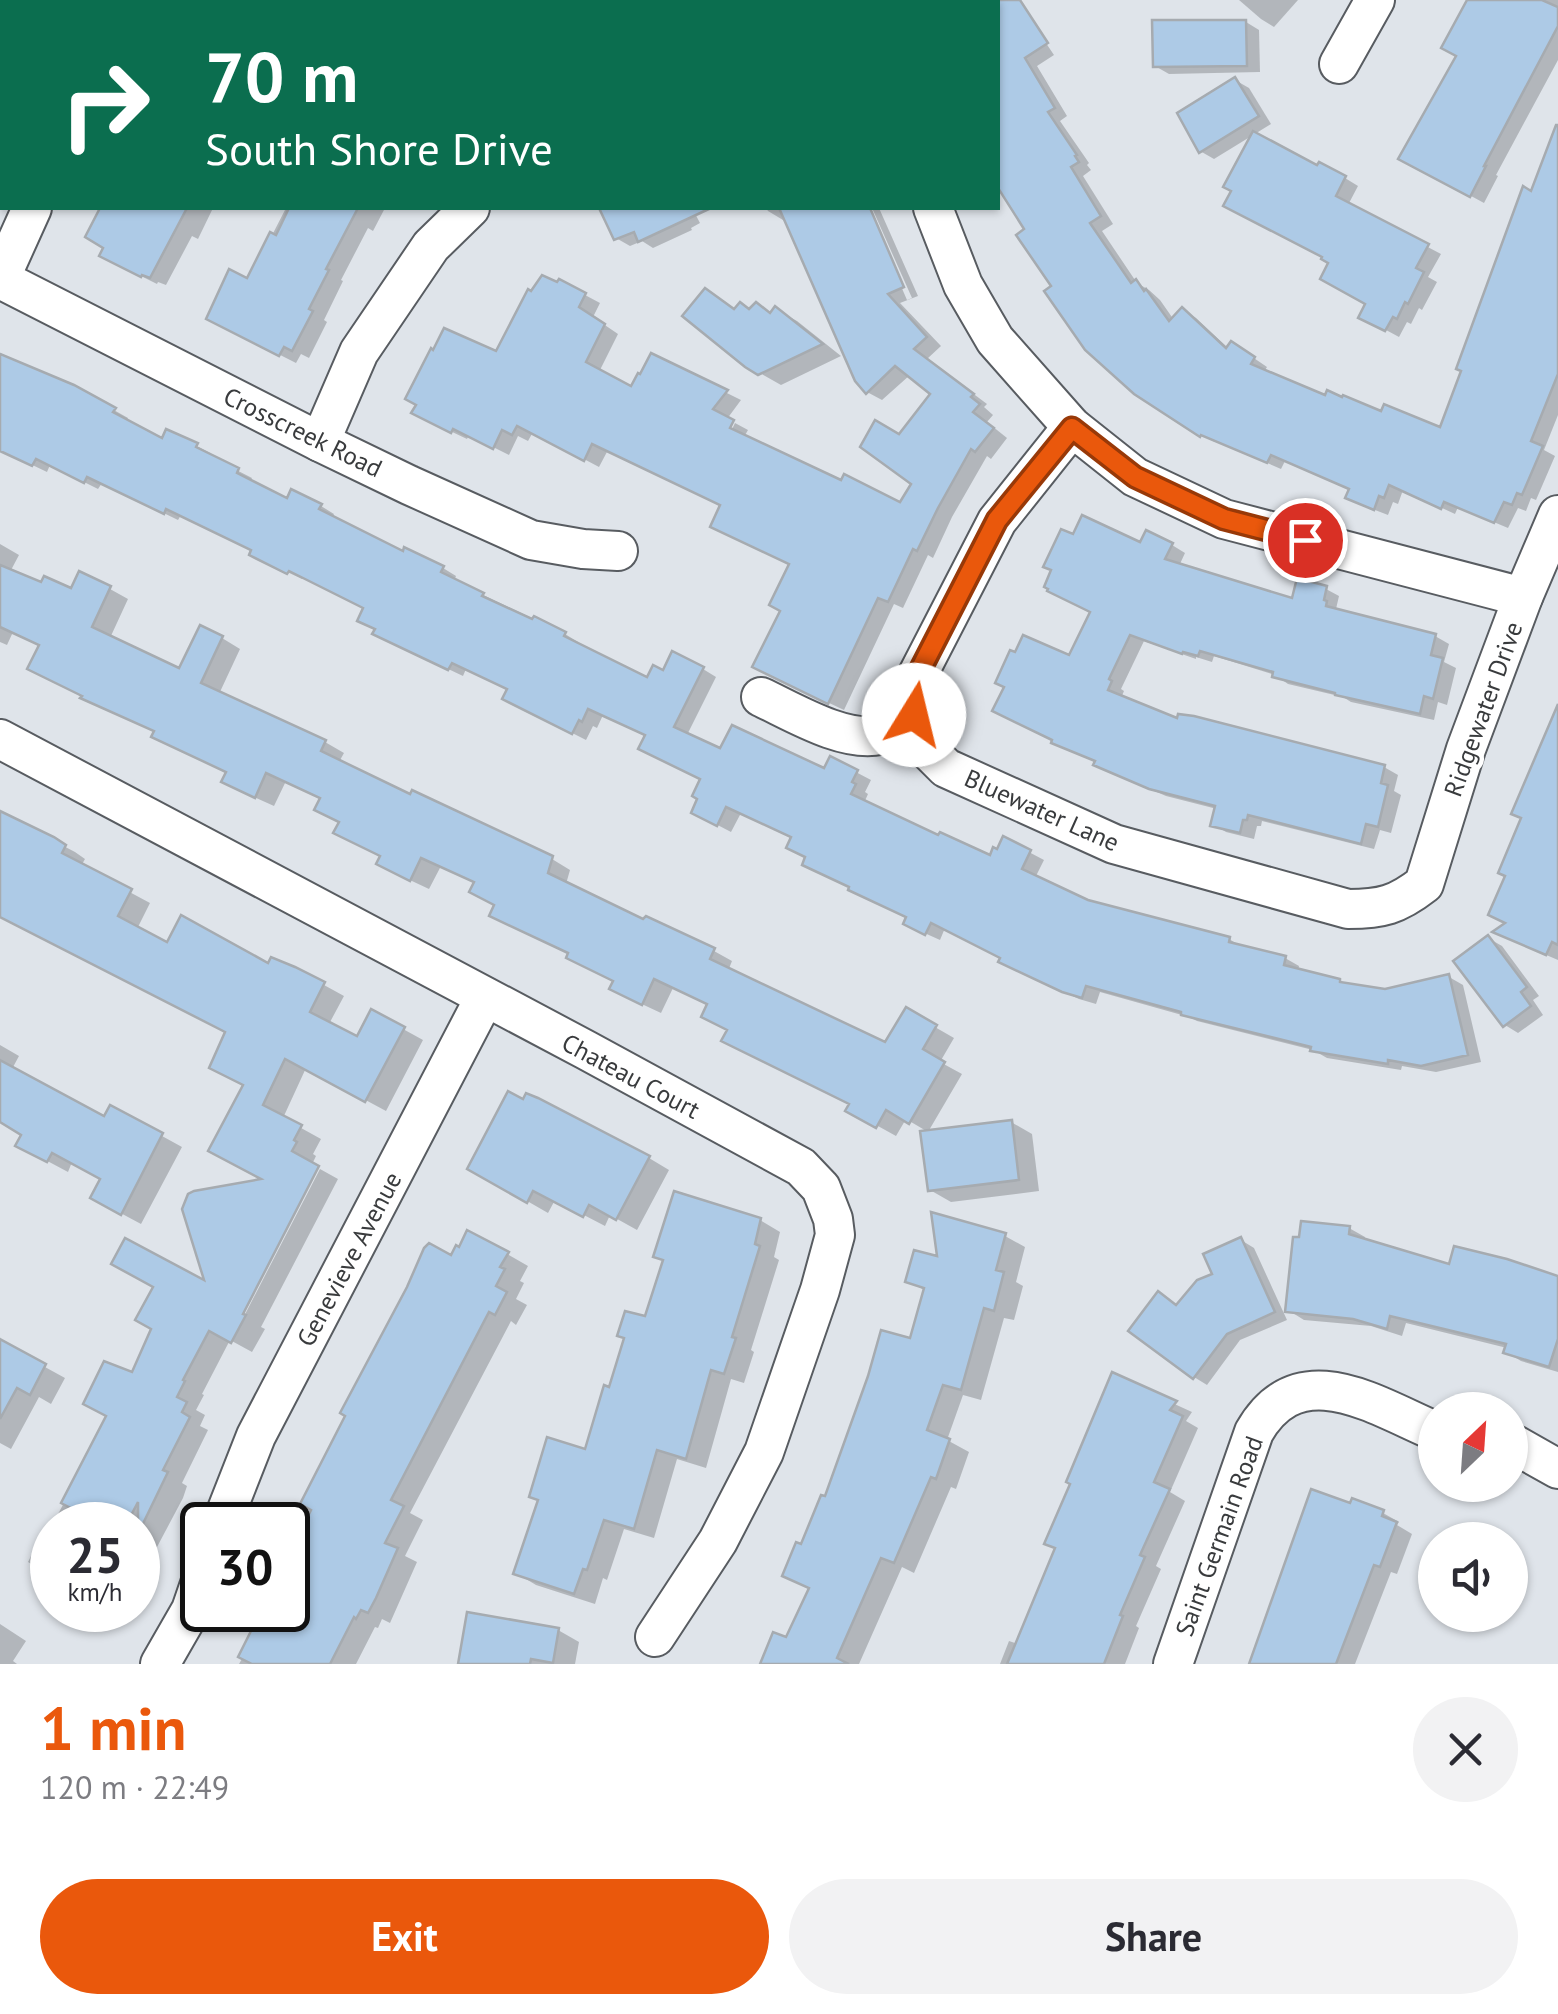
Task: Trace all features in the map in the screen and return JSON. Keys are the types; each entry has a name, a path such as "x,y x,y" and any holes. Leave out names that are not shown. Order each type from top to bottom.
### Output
{"street":[{"path":"1339,64 1375,0"},
{"path":"0,279 31,210"},
{"path":"320,442 358,352 431,246 468,210"},
{"path":"935,210 963,285 995,340 1072,428 1135,477 1224,519 1523,598"},
{"name":"Crosscreek Road","path":"0,279 320,442 531,540 618,551"},
{"path":"761,697 821,725 862,736 883,735 914,715 916,678 997,520 1072,428"},
{"name":"Ridgewater Drive","path":"1406,898 1424,884 1466,749 1558,515"},
{"name":"Bluewater Lane","path":"914,715 925,747 946,768 1114,844 1348,909 1378,909 1406,898"},
{"name":"Chateau Court","path":"0,739 801,1168 821,1188 835,1235 764,1452 718,1541 655,1637"},
{"name":"Genevieve Avenue","path":"230,1502 256,1436 485,997"},
{"name":"Saint Germain Road","path":"1173,1664 1254,1432 1272,1406 1299,1392 1335,1390 1418,1424"},
{"path":"1528,1452 1558,1469"},
{"path":"160,1664 180,1629"}],"building":[{"path":"1000,0 1020,0 1048,43 1025,58 1055,108 1048,112 1077,155 1079,162 1071,167 1101,216 1090,223 1131,283 1136,279 1146,289 1169,321 1182,307 1226,348 1231,341 1255,357 1251,364 1325,395 1327,390 1381,411 1384,404 1440,427 1461,371 1456,369 1523,186 1531,191 1558,125 1558,374 1531,441 1543,446 1522,495 1517,493 1512,505 1504,502 1494,523 1444,502 1441,509 1389,485 1374,510 1345,498 1349,489 1271,455 1267,463 1200,437 1134,394 1085,350 1044,291 1051,286 1016,235 1024,229 1000,191"},
{"path":"1467,0 1542,0 1558,7 1558,26 1470,197 1398,159 1456,56 1441,48"},
{"path":"1152,20 1246,20 1247,66 1153,67"},
{"path":"1235,77 1259,116 1199,153 1177,113"},
{"path":"1253,131 1346,176 1336,196 1429,244 1416,268 1424,272 1408,304 1405,302 1397,319 1393,317 1385,331 1358,318 1365,304 1320,279 1328,263 1322,257 1223,206 1231,191 1223,187"},
{"path":"99,210 186,210 150,278 99,256 103,248 85,237"},
{"path":"288,210 357,210 326,269 329,270 309,309 313,311 292,351 284,347 279,356 206,319 229,269 247,278 270,232 276,235"},
{"path":"600,210 707,210 638,242 634,232 614,240"},
{"path":"780,210 871,210 904,287 888,294 927,337 914,349 974,394 971,397 980,404 973,412 994,428 975,452 971,449 917,551 913,549 888,602 878,598 828,704 752,667 780,611 769,605 789,564 710,527 720,505 592,444 584,461 517,426 512,435 502,430 493,449 411,413 416,405 405,399 444,328 496,351 528,289 531,291 542,275 586,293 579,307 605,324 586,362 631,386 651,353 728,390 713,409 734,420 730,428 841,480 844,474 900,502 911,484 860,447 875,420 899,434 930,394 895,366 866,394 855,381"},
{"path":"705,288 734,309 740,302 749,309 756,302 770,313 775,306 823,344 758,375 682,316"},
{"path":"0,354 74,385 116,408 113,412 162,438 166,429 198,443 196,447 239,468 237,473 287,498 291,489 322,504 319,509 403,551 404,547 444,566 441,572 484,593 482,596 532,619 534,616 566,632 564,636 647,677 653,665 663,670 672,651 704,667 674,727 720,748 732,725 824,768 830,756 858,770 851,794 938,835 940,832 990,855 1003,836 1031,850 1022,869 1088,900 1230,937 1229,942 1286,956 1284,965 1340,982 1385,989 1449,974 1468,1055 1421,1066 1310,1051 1311,1047 1181,1015 1086,986 1082,998 1062,992 998,962 1000,958 931,923 925,935 903,924 906,917 802,865 805,857 786,848 791,837 726,807 717,826 691,813 697,799 692,796 700,779 638,749 645,735 588,709 572,734 502,699 507,689 452,663 448,670 372,634 375,629 357,621 363,608 249,555 251,550 87,477 84,483 36,459 32,466 0,451"},
{"path":"1082,515 1140,542 1146,530 1173,543 1165,559 1292,598 1297,578 1327,586 1326,606 1436,634 1431,655 1443,658 1433,699 1424,696 1420,714 1272,677 1273,672 1200,651 1198,656 1182,654 1130,635 1109,679 1112,681 1108,690 1177,718 1178,714 1194,716 1385,765 1381,783 1388,785 1378,827 1366,824 1361,844 1248,815 1240,833 1210,826 1215,806 1149,789 1093,765 1095,761 1051,743 1052,740 992,711 1004,687 995,683 1010,650 1015,652 1023,635 1069,655 1090,612 1044,587 1051,570 1043,567 1061,529 1073,534"},
{"path":"0,565 41,582 44,576 71,588 79,571 111,586 92,627 179,668 200,625 223,636 201,683 326,740 321,751 553,856 548,873 643,919 646,916 715,948 710,959 885,1042 906,1007 937,1025 923,1049 945,1062 909,1124 886,1110 876,1128 845,1111 849,1104 721,1041 727,1030 701,1017 707,1004 654,979 642,1005 609,989 613,981 566,958 568,953 489,916 494,905 469,892 474,882 421,858 410,881 376,864 380,856 333,833 339,822 314,810 320,798 266,773 255,798 221,782 226,772 151,737 154,731 27,669 39,645 0,627"},
{"path":"1558,704 1558,945 1552,942 1546,955 1492,932 1505,923 1488,915 1505,876 1498,873 1521,818 1511,814"},
{"path":"0,811 54,837 66,845 62,853 132,889 118,916 167,942 181,915 268,963 271,957 325,982 310,1012 357,1036 371,1009 405,1027 365,1102 285,1059 263,1105 302,1125 292,1151 319,1166 231,1343 209,1331 183,1380 177,1397 187,1402 182,1412 190,1417 163,1470 168,1472 153,1502 62,1502 106,1416 83,1404 104,1361 132,1372 151,1329 135,1320 153,1287 111,1264 125,1238 204,1280 182,1209 188,1194 261,1179 208,1151 243,1085 209,1068 225,1032 0,917"},
{"path":"1488,935 1527,987 1521,992 1531,1006 1503,1027 1453,961"},
{"path":"0,1060 104,1116 110,1105 163,1133 121,1215 90,1198 100,1179 52,1153 47,1162 15,1146 21,1135 0,1122"},
{"path":"508,1091 523,1099 526,1093 538,1098 650,1156 616,1220 589,1205 583,1217 533,1191 527,1203 467,1169"},
{"path":"1012,1120 1019,1180 928,1191 920,1131"},
{"path":"674,1191 761,1218 755,1244 760,1246 724,1374 711,1370 686,1459 657,1450 634,1529 604,1520 587,1570 583,1569 574,1594 513,1574 538,1500 529,1497 547,1437 585,1449 604,1385 609,1387 624,1338 617,1336 625,1311 645,1316 663,1260 653,1257"},
{"path":"931,1212 1006,1233 996,1270 1004,1272 994,1311 984,1308 961,1390 943,1385 927,1430 950,1439 936,1479 931,1477 894,1563 881,1558 837,1658 849,1664 760,1664 773,1632 786,1637 809,1588 782,1576 796,1542 801,1544 821,1495 825,1496 881,1330 910,1338 924,1288 905,1282 914,1250 937,1256"},
{"path":"1301,1221 1350,1226 1349,1234 1449,1264 1454,1246 1558,1276 1558,1339 1549,1367 1503,1353 1506,1344 1390,1316 1387,1329 1353,1319 1285,1312 1293,1237 1299,1237"},
{"path":"467,1230 509,1252 500,1267 505,1269 496,1286 507,1292 495,1315 489,1312 391,1500 404,1506 385,1543 398,1548 368,1613 361,1610 354,1617 330,1664 252,1664 238,1657 250,1632 310,1632 311,1510 310,1502 301,1502 345,1416 340,1413 424,1248 429,1243 451,1255 456,1245 459,1247"},
{"path":"1241,1237 1275,1312 1227,1334 1193,1379 1128,1331 1158,1291 1176,1305 1197,1280 1212,1274 1203,1254"},
{"path":"0,1339 46,1364 30,1395 17,1388 0,1419"},
{"path":"1112,1372 1177,1401 1170,1410 1183,1416 1154,1482 1170,1489 1140,1555 1145,1557 1104,1664 1007,1664 1055,1548 1044,1544 1070,1484 1066,1482"},
{"path":"1311,1489 1384,1510 1382,1516 1397,1522 1380,1567 1374,1565 1336,1664 1249,1664"},
{"path":"467,1612 559,1628 553,1663 531,1659 530,1664 458,1664"}],"route":[{"path":"914,715 916,678 997,520 1072,428 1135,477 1224,519 1305,540"}]}
